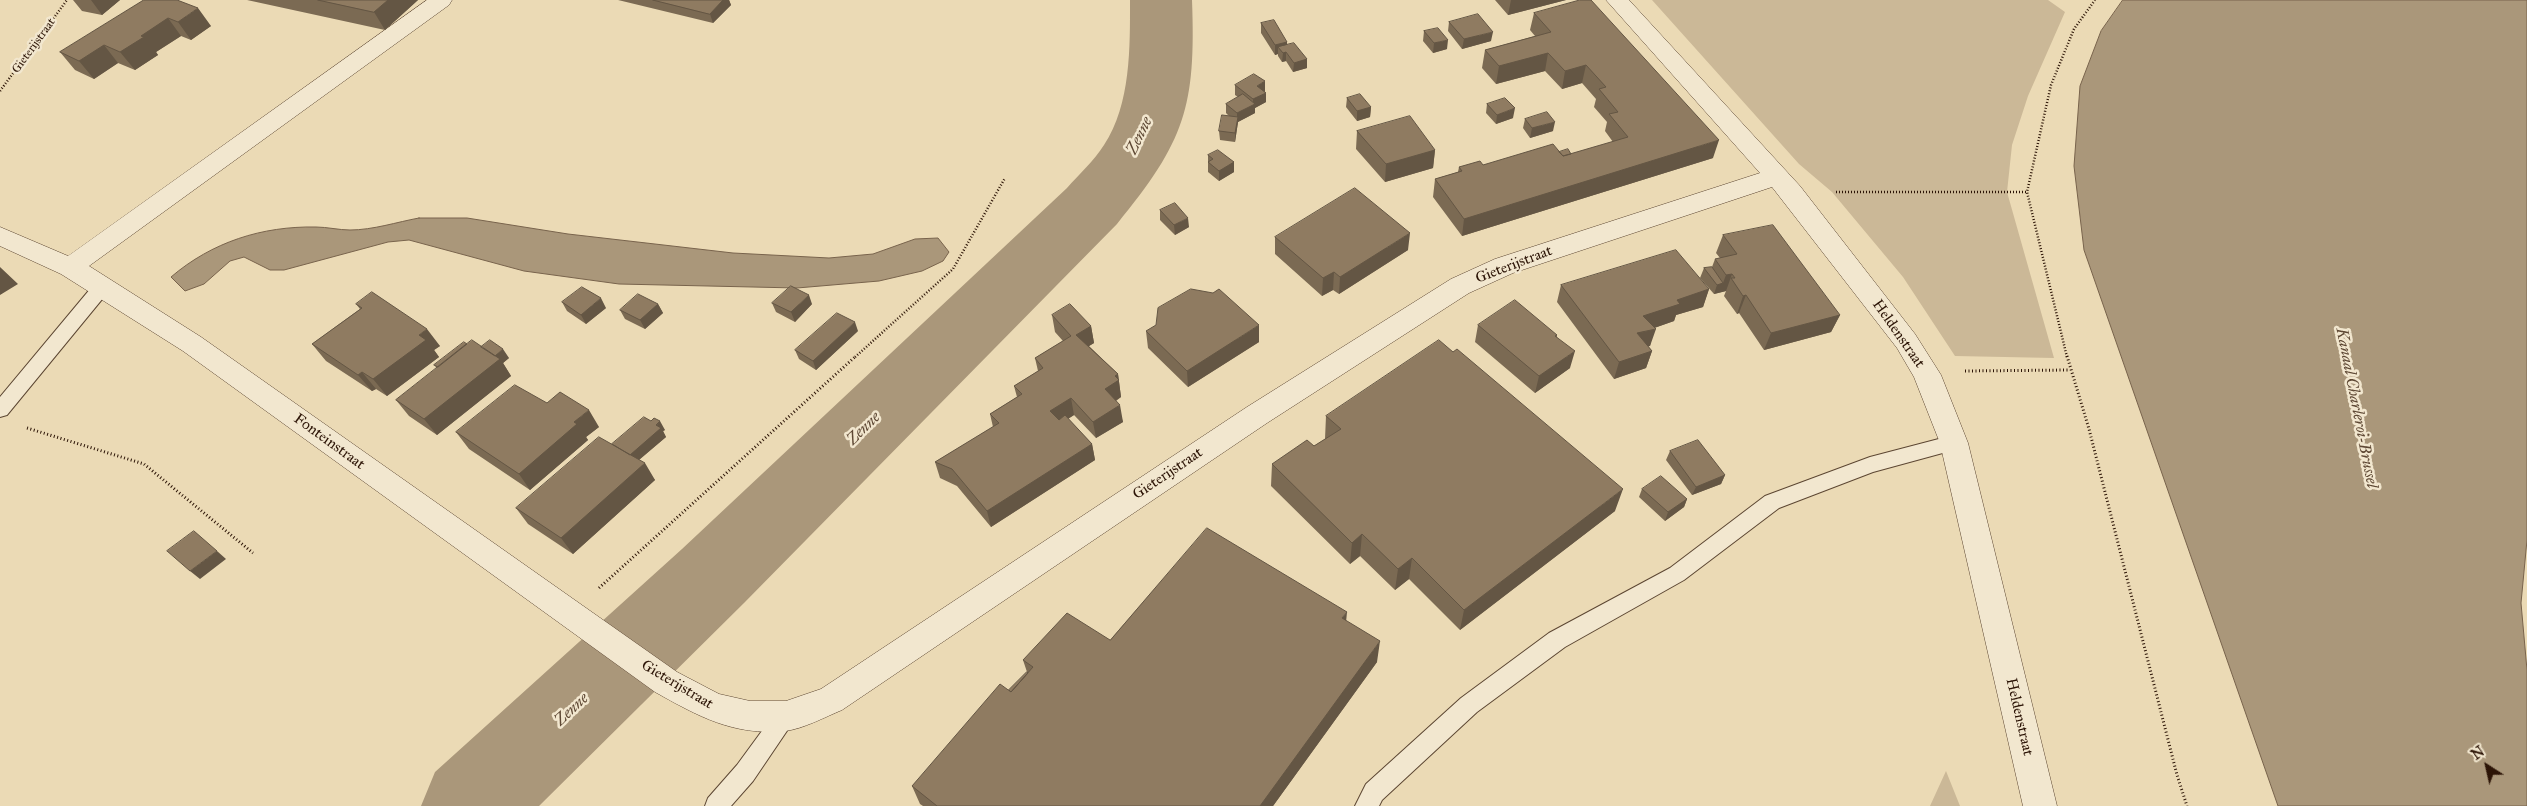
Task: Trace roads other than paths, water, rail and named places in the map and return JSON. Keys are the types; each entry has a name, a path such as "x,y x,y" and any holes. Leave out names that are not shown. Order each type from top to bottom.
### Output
{"street":[{"path":"70,267 441,0"},
{"name":"Heldenstraat","path":"1617,0 1783,185 1906,341 1927,375 1954,443 2040,806"},
{"name":"Gieterijstraat","path":"577,619 666,682 713,708 750,716 786,716 831,700 1257,415 1460,286 1504,266 1783,185"},
{"name":"Fonteinstraat","path":"0,236 70,267 192,344 577,619"}],"lane":[{"path":"0,410 102,287"},
{"path":"1366,806 1374,792 1485,693 1557,640 1677,574 1772,502 1870,465 1954,443"},
{"path":"716,806 745,773 786,716"}],"water":[{"name":"Kanaal Charleroi-Brussel","path":"2123,0 2527,0 2527,540 2521,603 2527,670 2527,806 2278,806 2084,250 2074,166 2080,86 2101,31"},
{"path":"419,218 467,218 568,234 733,253 829,258 873,254 915,239 938,238 949,252 943,261 922,271 879,281 797,288 619,284 524,271 409,240 388,242 284,270 270,270 244,257 230,261 204,284 185,291 171,277 203,254 239,238 257,233 296,227 359,230"}],"waterway":[{"name":"Zenne","path":"470,806 713,576 1092,206 1127,164 1146,131 1152,113 1159,76 1161,0"}]}
